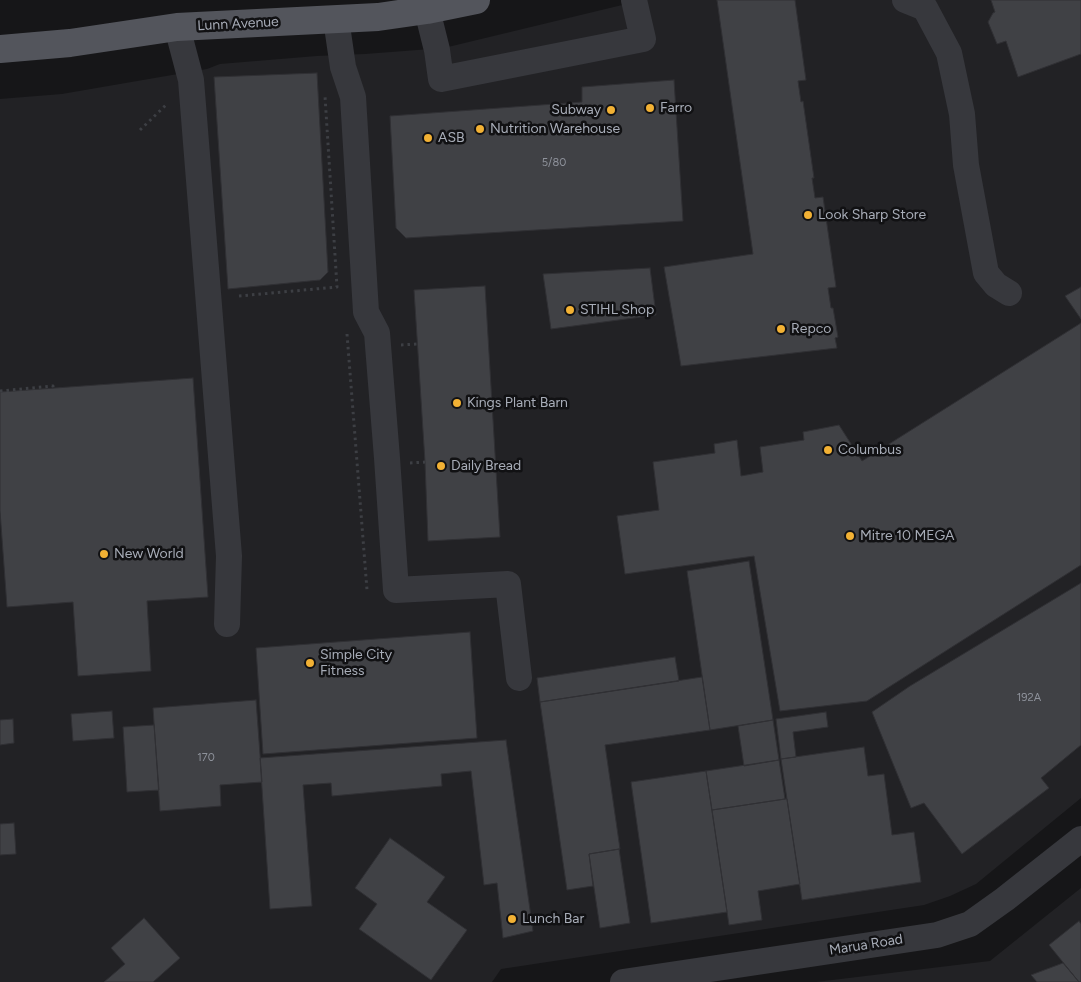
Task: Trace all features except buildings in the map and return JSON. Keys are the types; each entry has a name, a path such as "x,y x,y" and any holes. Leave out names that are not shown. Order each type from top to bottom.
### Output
{"main road":[{"name":"Lunn Avenue","path":"0,49 70,43 177,27 342,12 378,17 476,0"}],"street":[{"path":"427,10 437,50 441,79 642,39 634,0"},
{"path":"905,0 925,8 949,53 962,114 966,166 986,273 996,285 1009,293"},
{"path":"342,12 343,67 353,97 366,312 377,333 396,590 508,584 519,678"},
{"path":"177,27 191,80 229,556 227,624"},
{"name":"Marua Road","path":"623,982 937,934 970,924 1081,839"}],"path":[{"path":"140,130 191,80"},
{"path":"240,296 337,287 325,92"},
{"path":"347,334 367,590"},
{"path":"398,345 418,344"},
{"path":"0,391 53,386 53,388"},
{"path":"410,464 425,462"}],"shaded area":[{"path":"643,0 1081,0 1081,798 976,884 924,905 501,969 492,982 0,982 0,99 62,94 207,69 220,64 444,48"},
{"path":"1081,888 1081,982 816,982 990,961"}],"place":[{"name":"Farro","path":"650,108"},
{"name":"Subway","path":"611,110"},
{"name":"Nutrition Warehouse","path":"480,129"},
{"name":"ASB","path":"428,138"},
{"name":"Look Sharp Store","path":"808,215"},
{"name":"STIHL Shop","path":"570,310"},
{"name":"Repco","path":"781,329"},
{"name":"Kings Plant Barn","path":"457,403"},
{"name":"Columbus","path":"828,450"},
{"name":"Daily Bread","path":"441,466"},
{"name":"Mitre 10 MEGA","path":"850,536"},
{"name":"New World","path":"104,554"},
{"name":"Simple City Fitness","path":"310,663"},
{"name":"Lunch Bar","path":"512,919"}]}
